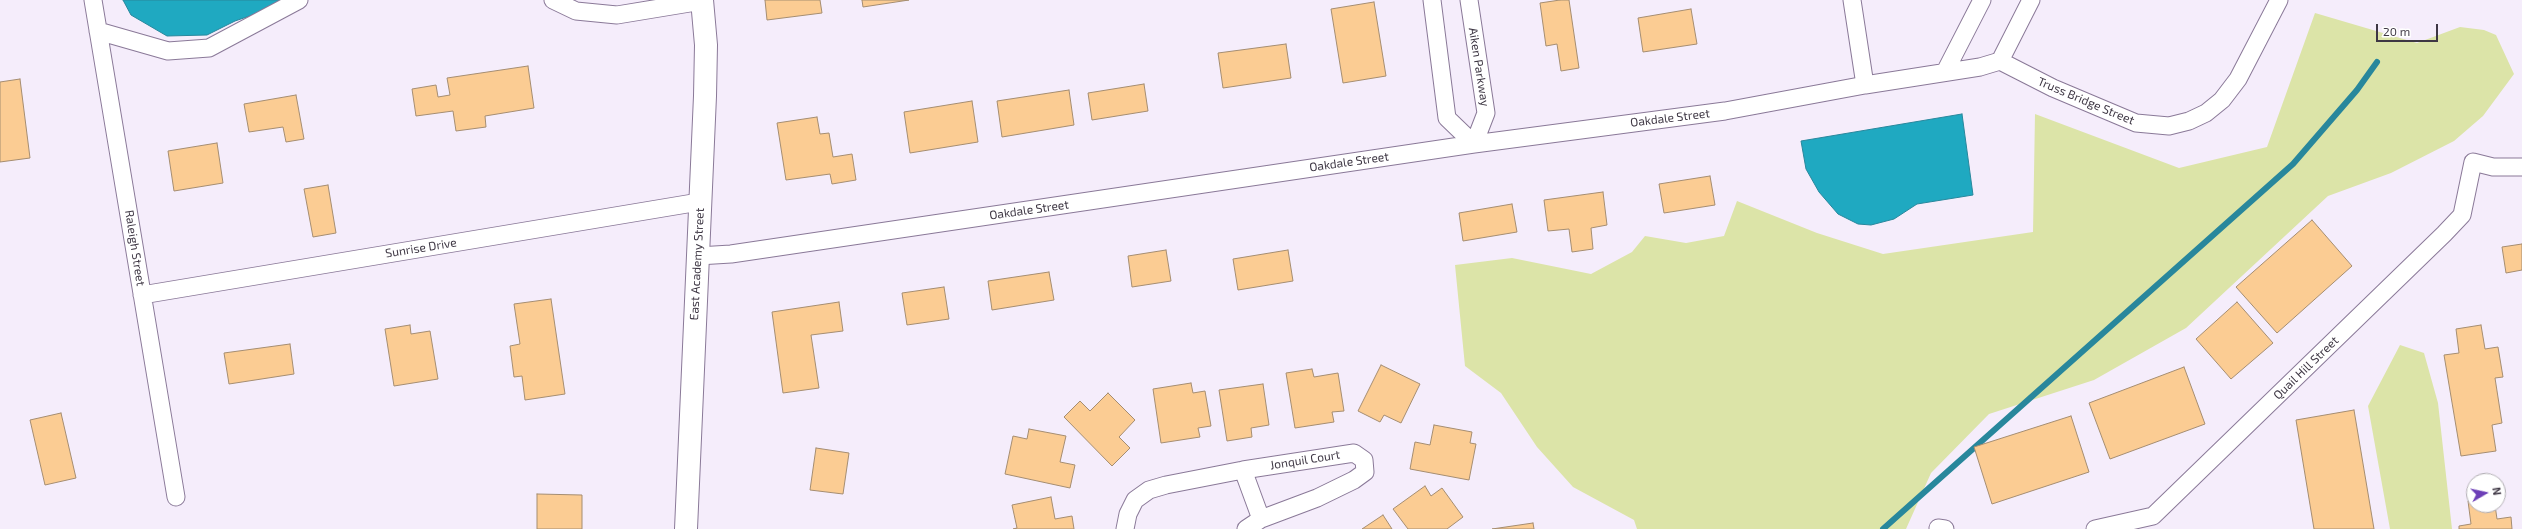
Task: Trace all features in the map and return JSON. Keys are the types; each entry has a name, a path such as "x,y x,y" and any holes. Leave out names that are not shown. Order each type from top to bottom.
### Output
{"street":[{"name":"Raleigh Street","path":"93,0 176,497"},
{"path":"98,31 168,51 209,48 299,0"},
{"path":"553,0 576,11 618,15 702,0"},
{"name":"East Academy Street","path":"686,529 706,67 702,0"},
{"path":"1432,0 1447,118 1474,144"},
{"name":"Aiken Parkway","path":"1469,0 1486,112 1474,144"},
{"path":"1852,0 1865,85"},
{"path":"1945,72 1982,0"},
{"path":"2000,61 2031,0"},
{"name":"Truss Bridge Street","path":"2000,61 2053,88 2128,120 2151,126 2169,126 2189,121 2206,112 2222,100 2238,79 2279,0"},
{"name":"Oakdale Street","path":"698,256 732,254 1474,144 1725,111 1865,85 1980,67 2000,61"},
{"name":"Quail Hill Street","path":"2095,529 2153,516 2444,234 2462,214 2473,162 2493,166 2522,167"},
{"name":"Sunrise Drive","path":"142,295 699,202"},
{"name":"Jonquil Court","path":"1125,529 1128,514 1135,500 1149,490 1166,485 1244,470 1354,453 1364,460 1365,472 1354,480 1318,498 1261,519 1246,529"},
{"path":"1244,470 1261,519"}],"green space":[{"path":"2315,13 2417,43 2460,27 2484,30 2496,35 2514,74 2483,116 2454,141 2391,173 2328,196 2186,328 2094,380 1989,414 1931,473 1906,529 1637,529 1634,520 1573,487 1537,447 1501,393 1465,366 1455,265 1512,258 1591,274 1632,252 1645,236 1686,243 1724,236 1737,201 1817,233 1883,254 2033,232 2035,114 2179,168 2267,147"},
{"path":"2400,345 2424,353 2438,403 2452,529 2390,529 2368,406"}],"water":[{"path":"123,0 282,0 264,11 235,21 207,35 167,36 131,15"},
{"path":"1962,114 1973,195 1917,204 1894,219 1871,225 1858,224 1838,214 1819,192 1806,169 1801,141"}],"building":[{"path":"765,0 820,0 822,13 767,20"},
{"path":"862,0 909,0 863,7"},
{"path":"1569,0 1579,68 1561,71 1557,44 1546,46 1540,3"},
{"path":"1374,2 1386,76 1343,83 1331,9"},
{"path":"1691,9 1697,44 1643,52 1638,18"},
{"path":"1286,44 1291,78 1223,88 1218,53"},
{"path":"528,66 534,108 485,116 486,127 456,131 453,111 416,116 412,89 436,85 438,97 450,95 447,78"},
{"path":"20,79 30,158 0,162 0,82"},
{"path":"1144,84 1148,111 1092,120 1088,93"},
{"path":"1069,90 1074,125 1002,137 997,101"},
{"path":"296,95 304,139 286,142 283,127 249,132 244,104"},
{"path":"972,101 978,142 910,153 904,112"},
{"path":"817,117 820,134 829,133 833,157 852,154 856,180 832,184 830,174 786,180 777,123"},
{"path":"217,143 223,183 174,191 168,151"},
{"path":"1710,176 1715,205 1664,213 1659,184"},
{"path":"328,185 336,233 313,237 304,189"},
{"path":"1603,192 1607,225 1591,228 1593,249 1572,252 1569,229 1548,231 1544,200"},
{"path":"1512,204 1517,232 1463,241 1459,213"},
{"path":"2312,220 2352,266 2277,333 2236,287"},
{"path":"2522,244 2522,270 2506,273 2502,247"},
{"path":"1166,250 1171,281 1132,287 1128,256"},
{"path":"1288,250 1293,281 1238,290 1233,259"},
{"path":"1049,272 1054,300 992,310 988,281"},
{"path":"944,287 949,319 907,325 902,293"},
{"path":"551,299 565,394 525,400 522,376 514,377 510,346 520,344 514,304"},
{"path":"839,302 843,331 811,335 819,388 783,393 772,312"},
{"path":"2237,302 2273,343 2231,379 2196,339"},
{"path":"410,325 411,334 430,331 438,379 394,386 385,329"},
{"path":"2481,325 2485,349 2498,347 2503,377 2495,378 2502,423 2492,425 2496,451 2461,456 2444,355 2459,353 2456,329"},
{"path":"290,344 294,374 229,384 224,353"},
{"path":"1381,365 1420,384 1401,423 1384,415 1380,422 1358,411"},
{"path":"2184,367 2205,424 2110,459 2089,403"},
{"path":"1312,369 1314,377 1338,373 1344,411 1332,412 1334,422 1295,428 1286,373"},
{"path":"1191,383 1193,393 1205,391 1211,426 1198,428 1200,437 1161,443 1153,389"},
{"path":"1263,384 1269,425 1251,428 1252,437 1227,441 1219,390"},
{"path":"1108,393 1135,420 1119,437 1130,448 1112,466 1064,417 1080,401 1090,411"},
{"path":"2354,410 2374,529 2314,529 2296,420"},
{"path":"61,413 76,478 45,485 30,420"},
{"path":"2071,416 2089,472 1992,504 1974,447"},
{"path":"1434,425 1472,432 1470,443 1476,444 1469,480 1410,469 1415,442 1430,445"},
{"path":"1029,429 1066,436 1060,462 1075,465 1070,488 1005,474 1013,436 1027,439"},
{"path":"816,448 849,453 843,494 810,490"},
{"path":"1425,486 1431,496 1442,488 1463,517 1447,529 1408,529 1393,509"},
{"path":"537,494 582,495 582,529 537,529"},
{"path":"1051,497 1055,519 1072,516 1074,529 1013,529 1017,528 1012,505"},
{"path":"2470,513 2496,513 2497,519 2511,517 2512,529 2459,529 2459,526 2471,524"},
{"path":"1383,515 1392,529 1362,529"},
{"path":"1533,523 1534,529 1492,529"}],"waterway":[{"path":"1883,529 2293,164 2357,90 2377,62"}]}
